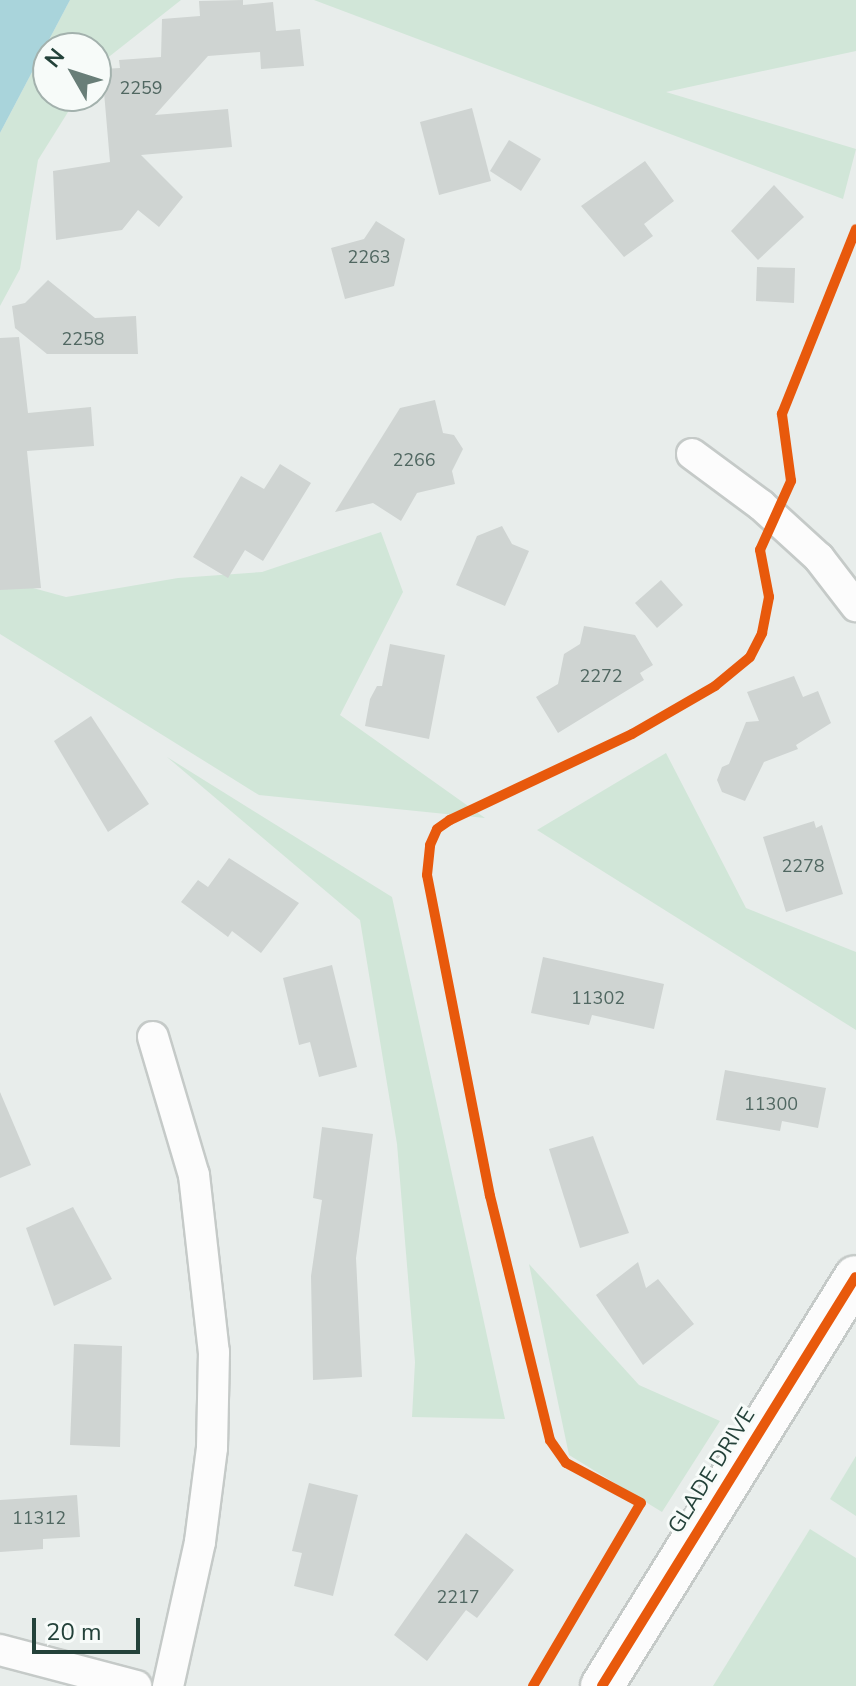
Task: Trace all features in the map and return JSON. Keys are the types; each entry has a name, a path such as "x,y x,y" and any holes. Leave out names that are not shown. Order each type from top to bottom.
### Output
{"street":[{"path":"692,454 761,505 819,558 856,606"},
{"path":"153,1037 194,1175 214,1352 212,1448 200,1542 168,1686"},
{"name":"GLADE DRIVE","path":"602,1686 856,1277"},
{"path":"0,1650 136,1686"}],"green space":[{"path":"70,0 181,0 112,54 112,32 53,32"},
{"path":"314,0 856,0 856,51 666,92 856,149 843,199"},
{"path":"32,72 32,112 68,112 38,160 20,269 0,306 0,133"},
{"path":"381,532 403,592 340,715 485,818 259,795 0,634 0,579 66,597 178,578 262,572"},
{"path":"666,753 746,908 856,952 856,1030 537,830"},
{"path":"167,757 392,897 505,1419 412,1417 415,1362 397,1144 360,920"},
{"path":"529,1264 639,1385 720,1421 662,1512 569,1455"},
{"path":"856,1456 856,1516 830,1499"},
{"path":"810,1529 856,1558 856,1686 713,1686"}],"water":[{"path":"0,0 70,0 53,32 32,32 32,72 0,133"}],"building":[{"path":"243,0 243,5 273,2 276,31 300,29 304,66 261,69 260,52 208,56 155,115 228,109 232,147 141,155 183,197 159,227 138,210 122,230 56,240 53,171 110,162 106,112 112,112 112,68 120,68 119,60 161,57 162,19 200,16 199,1"},
{"path":"472,108 491,181 439,195 420,122"},
{"path":"509,140 541,159 521,191 490,171"},
{"path":"645,161 674,201 644,224 653,236 624,257 581,206"},
{"path":"774,185 804,217 758,260 731,231"},
{"path":"376,221 405,239 394,286 345,299 331,248 364,239"},
{"path":"757,267 795,268 794,303 756,301"},
{"path":"48,280 95,318 136,316 138,354 47,354 15,328 12,306 25,303"},
{"path":"19,337 28,413 91,407 94,446 27,451 41,588 0,590 0,338"},
{"path":"435,400 443,433 454,435 463,449 452,471 455,484 417,493 401,521 373,503 335,512 400,408"},
{"path":"280,464 311,483 263,561 245,550 228,578 193,557 241,476 264,489"},
{"path":"502,526 512,544 529,551 505,606 456,585 477,536"},
{"path":"661,580 683,605 657,628 635,603"},
{"path":"584,626 635,635 653,665 640,673 644,680 558,733 536,697 558,684 564,654 580,644"},
{"path":"390,644 445,655 429,739 365,726 370,699 377,686 382,686"},
{"path":"794,676 803,697 818,691 831,723 796,745 798,749 764,762 745,801 722,792 717,780 722,767 729,764 746,722 759,721 747,692"},
{"path":"91,716 149,804 108,832 54,741"},
{"path":"814,821 816,828 822,825 843,894 786,912 763,837"},
{"path":"229,858 299,903 261,953 232,931 228,937 181,902 198,880 208,887"},
{"path":"543,957 664,984 654,1029 592,1015 589,1025 531,1013"},
{"path":"332,965 357,1067 319,1077 310,1042 299,1045 283,978"},
{"path":"725,1070 826,1088 818,1128 782,1121 780,1131 716,1120"},
{"path":"0,1092 31,1165 0,1178"},
{"path":"322,1127 373,1134 356,1258 362,1377 313,1380 311,1276 322,1200 313,1198"},
{"path":"593,1136 629,1233 580,1248 549,1149"},
{"path":"73,1207 112,1279 54,1306 26,1228"},
{"path":"638,1262 646,1288 658,1279 694,1324 643,1365 596,1295"},
{"path":"74,1344 122,1346 120,1447 70,1445"},
{"path":"309,1483 358,1495 333,1596 294,1586 302,1553 292,1551"},
{"path":"77,1495 80,1537 43,1539 43,1549 0,1552 0,1500"},
{"path":"466,1533 514,1570 477,1618 466,1610 427,1661 394,1635"}],"cycle path":[{"path":"533,1686 641,1503 566,1463 550,1440 490,1196 427,875 430,845 437,829 450,820 632,734 715,686 750,657 762,633 769,597 760,550 791,481 782,414 856,229"},
{"path":"602,1686 856,1277"}]}
